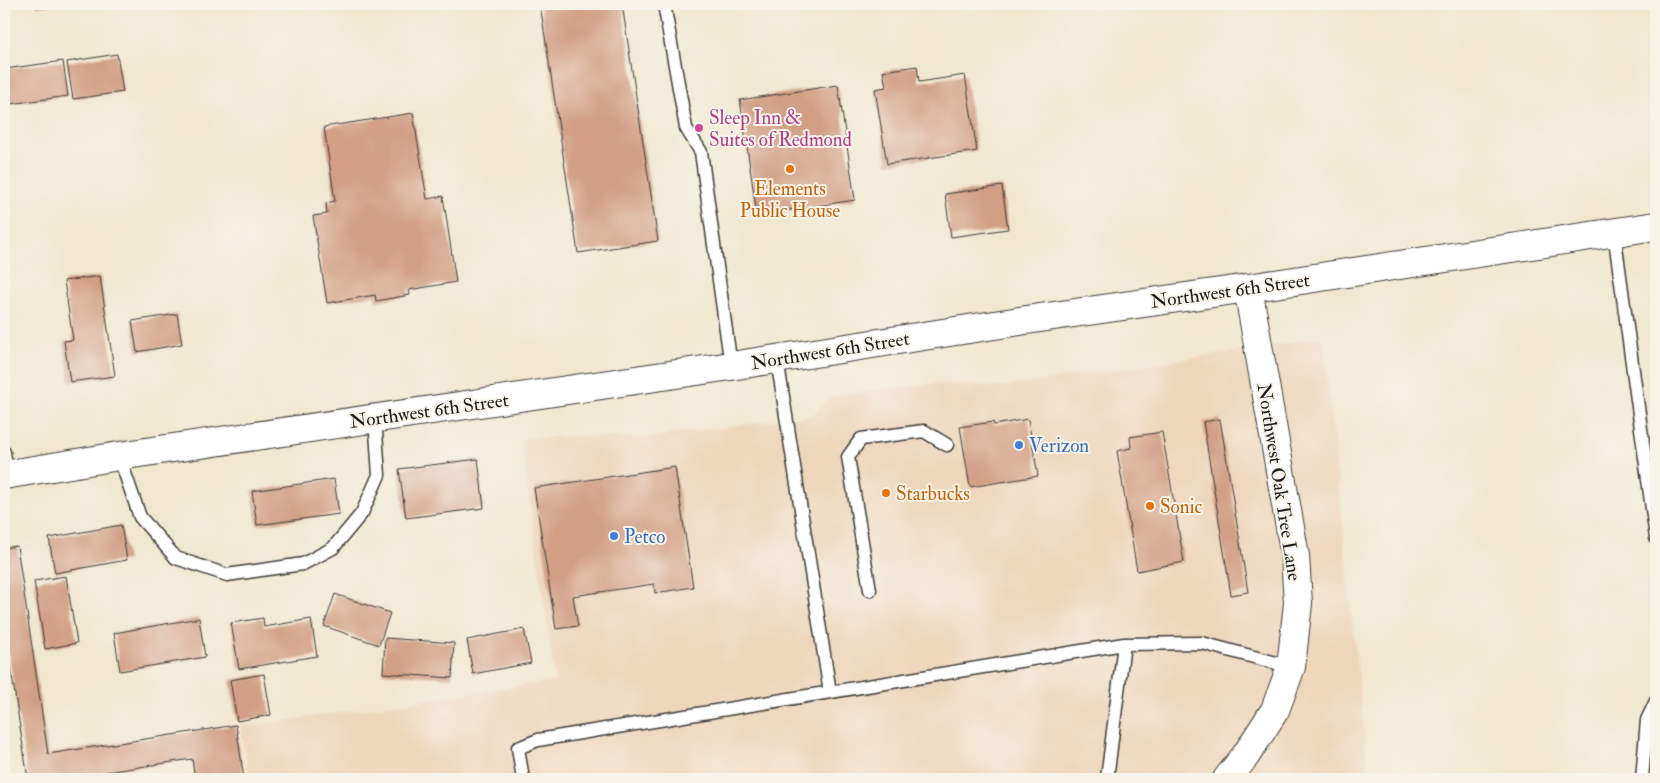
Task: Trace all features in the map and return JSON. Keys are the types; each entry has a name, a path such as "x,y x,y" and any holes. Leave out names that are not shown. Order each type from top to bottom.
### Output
{"main road":[{"name":"Northwest 6th Street","path":"5,468 119,456 731,366 1656,226"},
{"name":"Northwest Oak Tree Lane","path":"1227,779 1246,755 1275,710 1291,667 1298,603 1295,556 1248,288"}],"lane":[{"path":"664,4 686,128 701,152 731,366"},
{"path":"1614,232 1656,538"},
{"path":"777,359 830,692"},
{"path":"119,456 140,516 176,558 227,575 303,564 333,548 362,513 379,475 375,418"},
{"path":"870,590 848,457 860,439 924,431 947,445"},
{"path":"523,779 518,748 538,740 1124,644 1202,643 1291,667"},
{"path":"1107,779 1124,644"},
{"path":"1642,779 1647,720 1656,701"}],"shaded area":[{"path":"1323,338 1369,779 249,779 241,727 555,681 521,439 576,436 645,438 813,415 831,396 937,383 1002,387"}],"building":[{"path":"37,4 50,4 50,5 37,7"},
{"path":"540,4 622,4 658,241 578,253"},
{"path":"117,54 123,92 73,99 67,62"},
{"path":"63,61 68,96 10,104 5,69"},
{"path":"917,66 919,82 965,75 977,151 887,164 875,89 886,87 883,71"},
{"path":"838,85 855,200 757,215 740,100"},
{"path":"413,113 427,199 443,196 456,282 409,290 410,295 376,301 375,295 327,303 313,216 327,214 326,203 335,201 324,127"},
{"path":"1002,186 1008,229 951,237 945,194"},
{"path":"100,276 115,376 70,382 64,341 73,340 64,281"},
{"path":"177,314 182,344 137,352 132,321"},
{"path":"1028,419 1038,476 970,487 960,427 993,422 994,425"},
{"path":"1220,419 1248,592 1231,595 1203,422"},
{"name":"Sonic","path":"1162,432 1184,562 1137,571 1117,451 1131,448 1130,437"},
{"path":"478,459 484,508 406,518 399,469"},
{"name":"Petco","path":"675,467 693,587 655,593 654,584 573,596 578,626 556,629 534,488"},
{"path":"334,479 339,514 257,525 252,491"},
{"path":"121,525 127,560 55,573 49,538"},
{"path":"17,546 48,754 236,725 244,779 195,779 192,759 60,779 28,779 4,624 4,548"},
{"path":"66,576 77,643 45,649 34,581"},
{"path":"335,594 390,613 379,645 324,626"},
{"path":"199,618 205,657 120,671 114,633"},
{"path":"263,618 264,627 311,619 317,656 239,669 231,623"},
{"path":"524,629 531,663 473,674 467,640"},
{"path":"385,638 454,643 452,678 383,673"},
{"path":"264,674 271,715 237,721 230,680"}],"place":[{"name":"Sleep Inn & Suites of Redmond","path":"699,128"},
{"name":"Elements Public House","path":"790,169"},
{"name":"Verizon","path":"1019,445"},
{"name":"Starbucks","path":"886,493"},
{"name":"Sonic","path":"1150,506"},
{"name":"Petco","path":"614,536"}]}
